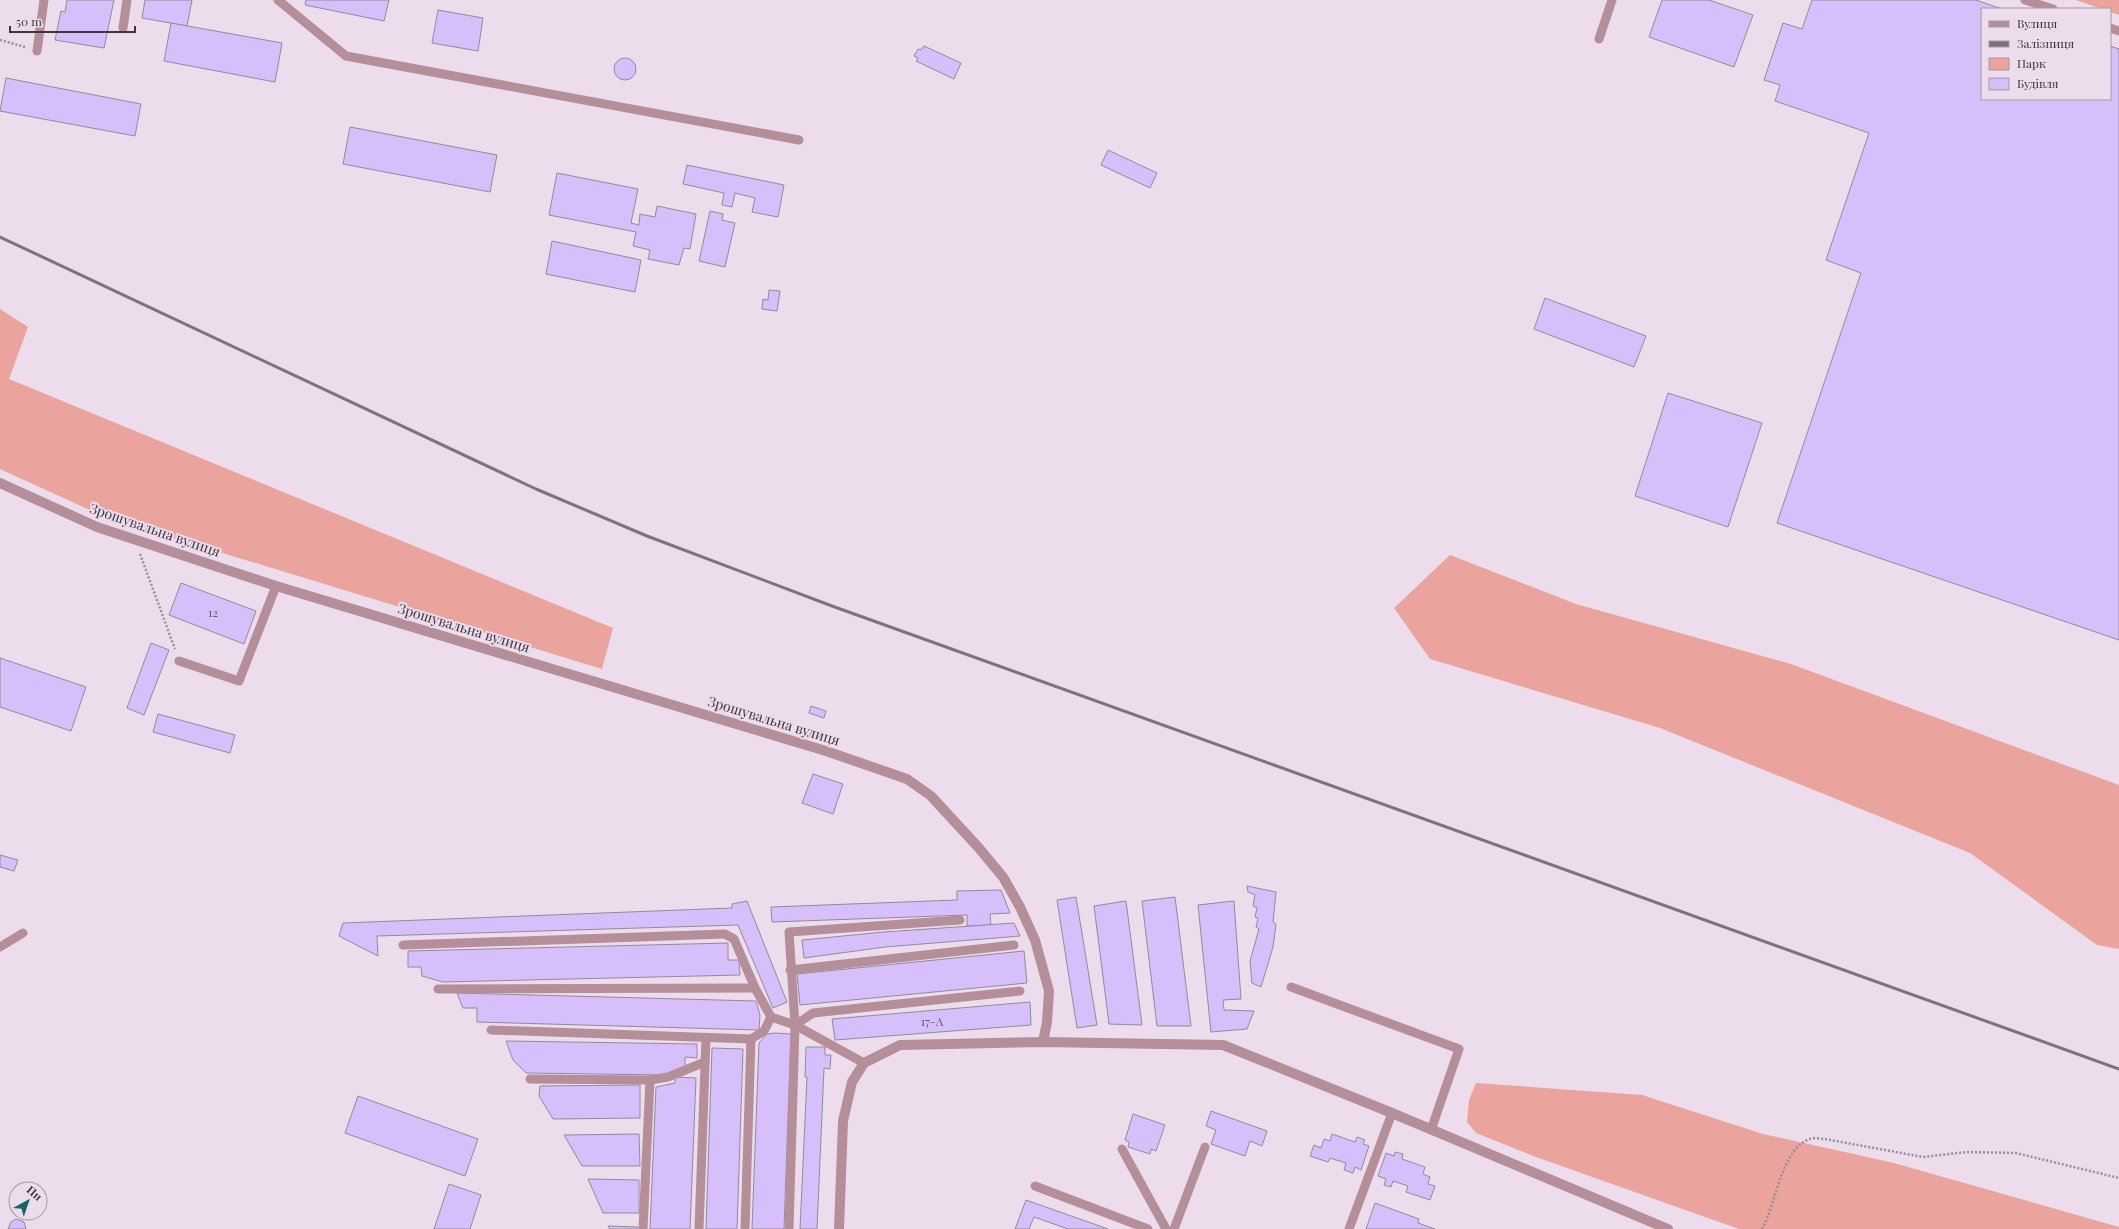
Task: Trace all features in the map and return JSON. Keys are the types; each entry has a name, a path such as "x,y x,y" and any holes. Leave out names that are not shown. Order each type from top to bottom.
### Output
{"street":[{"name":"Зрошувальна вулиця","path":"0,483 97,526 276,586 811,746 907,779 931,796 978,847 1003,877 1020,907 1035,940 1049,991 1047,1022 1043,1042"},
{"path":"839,1229 843,1121 852,1082 864,1063 900,1045 1043,1042 1223,1045 1392,1113 1668,1229"}],"lane":[{"path":"37,51 44,0"},
{"path":"123,28 127,0"},
{"path":"278,0 346,56 798,140"},
{"path":"1599,39 1612,0"},
{"path":"2025,0 2050,8"},
{"path":"179,661 240,681 276,586"},
{"path":"789,1229 795,1025 790,970 789,932 960,920"},
{"path":"0,947 23,933"},
{"path":"403,945 725,934 734,939 755,988 771,1017 795,1025 864,1063"},
{"path":"790,970 1014,945"},
{"path":"1291,987 1460,1049 1431,1130"},
{"path":"438,989 755,988"},
{"path":"795,1025 813,1013 1020,991"},
{"path":"491,1030 751,1039 764,1032 771,1017"},
{"path":"699,1229 706,1038"},
{"path":"745,1229 751,1039"},
{"path":"530,1079 650,1080 668,1077 705,1062"},
{"path":"643,1229 650,1080"},
{"path":"1349,1229 1392,1113"},
{"path":"1174,1229 1205,1147"},
{"path":"1122,1149 1166,1229"},
{"path":"1034,1186 1148,1229"}],"path":[{"path":"0,40 37,51"},
{"path":"135,539 179,661"},
{"path":"1762,1229 1786,1165 1801,1144 1811,1138 1826,1139 1923,1157 1967,1152 2016,1153 2119,1178"}],"green space":[{"path":"2076,0 2119,0 2119,15 2111,12 2111,8 2099,8"},
{"path":"0,309 28,327 9,379 613,628 602,669 105,517 0,469"},
{"path":"1450,555 1576,604 1791,664 2119,785 2119,949 2097,945 1970,853 1660,728 1430,659 1394,608"},
{"path":"1476,1083 1642,1095 1763,1134 1894,1163 2119,1227 2119,1229 1739,1229 1536,1157 1476,1133 1467,1122 1469,1100"}],"building":[{"path":"67,0 114,0 104,48 55,40 61,11 65,12"},
{"path":"145,0 192,0 187,26 142,18"},
{"path":"306,0 389,0 384,21 305,5"},
{"path":"1662,0 1709,0 1753,15 1734,67 1649,37"},
{"path":"1812,0 1976,0 1999,8 1981,8 1981,100 2111,100 2111,46 2119,49 2119,640 1777,523 1861,273 1826,260 1869,133 1775,101 1780,85 1764,80 1783,23 1802,29"},
{"path":"438,10 483,18 478,51 432,43"},
{"path":"171,23 282,43 275,82 164,61"},
{"path":"924,46 961,63 954,79 916,61 918,58 914,56 918,49 921,50"},
{"path":"625,58 633,61 636,69 633,77 625,80 617,77 614,69 617,61"},
{"path":"6,78 141,104 135,136 0,111"},
{"path":"350,127 497,155 490,192 343,164"},
{"path":"1108,150 1157,173 1150,188 1101,165"},
{"path":"687,165 784,185 778,217 752,212 755,198 735,193 732,207 722,205 724,193 683,184"},
{"path":"557,173 638,189 631,223 639,225 640,214 655,217 657,206 696,214 690,249 684,248 679,265 648,259 650,250 633,246 636,232 549,215"},
{"path":"710,211 723,214 722,220 735,223 725,267 699,261"},
{"path":"552,241 641,260 635,292 546,274"},
{"path":"769,290 780,291 777,311 762,309 763,299 768,300"},
{"path":"1545,298 1646,336 1634,367 1534,329"},
{"path":"1668,393 1762,423 1728,527 1635,496"},
{"path":"181,583 256,611 244,644 169,615"},
{"path":"151,643 169,650 144,715 127,708"},
{"path":"0,658 86,687 71,731 0,707"},
{"path":"811,706 826,711 824,718 809,713"},
{"path":"158,714 235,735 230,753 153,732"},
{"path":"813,774 843,784 833,814 802,803"},
{"path":"0,855 18,860 14,871 0,867"},
{"path":"1247,886 1276,892 1273,922 1276,924 1273,947 1261,987 1252,983 1250,961 1259,929 1256,927 1258,918 1255,917 1257,908 1253,906 1255,895 1248,892"},
{"path":"1001,890 1010,913 990,914 991,925 967,926 967,915 772,922 771,907 957,900 957,891"},
{"path":"1076,897 1097,1025 1077,1028 1057,900"},
{"path":"1175,897 1191,1026 1157,1026 1142,901"},
{"path":"747,901 787,1002 773,1008 738,925 377,936 378,956 339,936 343,923 732,908 732,904"},
{"path":"1126,901 1142,1025 1109,1024 1094,906"},
{"path":"1234,901 1241,999 1223,1000 1224,1010 1254,1011 1247,1029 1211,1032 1198,905"},
{"path":"1014,923 1020,936 885,947 804,958 802,940 884,932"},
{"path":"728,943 728,960 739,960 740,975 443,982 422,976 421,967 408,967 408,951"},
{"path":"1024,951 1027,983 800,1005 797,974"},
{"path":"457,993 756,1001 760,1015 759,1030 477,1022 477,1008 463,1008"},
{"path":"1030,1002 1031,1025 835,1040 832,1019"},
{"path":"767,1034 791,1034 784,1229 752,1229 759,1043"},
{"path":"506,1041 697,1044 697,1058 685,1057 685,1067 665,1075 526,1073 513,1060"},
{"path":"806,1047 825,1047 825,1055 831,1055 830,1069 824,1068 817,1229 800,1229 807,1077 805,1077"},
{"path":"712,1048 743,1049 737,1229 706,1229"},
{"path":"675,1077 696,1078 690,1229 650,1229 656,1087 675,1083"},
{"path":"640,1085 640,1118 553,1119 539,1096 540,1086"},
{"path":"358,1096 478,1139 465,1176 345,1133"},
{"path":"1211,1111 1267,1131 1262,1146 1250,1141 1245,1156 1211,1144 1216,1130 1206,1126"},
{"path":"1133,1114 1165,1125 1156,1151 1151,1149 1150,1154 1128,1147 1129,1142 1125,1140"},
{"path":"639,1134 640,1166 582,1166 564,1135"},
{"path":"1332,1134 1355,1142 1357,1137 1365,1140 1363,1144 1369,1146 1361,1170 1355,1167 1353,1173 1344,1170 1346,1163 1330,1158 1328,1162 1310,1156 1314,1145 1321,1148 1324,1139 1330,1141"},
{"path":"1395,1152 1403,1154 1402,1159 1425,1167 1423,1174 1430,1177 1428,1184 1435,1186 1430,1200 1406,1192 1408,1186 1393,1181 1391,1187 1384,1185 1386,1179 1378,1176 1386,1153 1394,1156"},
{"path":"588,1179 639,1180 639,1213 603,1213"},
{"path":"449,1184 481,1195 470,1229 434,1229"},
{"path":"1026,1200 1108,1229 1068,1229 1034,1217 1029,1229 1015,1229"},
{"path":"1375,1203 1419,1219 1418,1223 1435,1229 1366,1229"},
{"path":"11,1222 24,1222 26,1229 8,1229"},
{"path":"608,1226 638,1227 637,1229 610,1229"}],"railway":[{"path":"0,237 536,489 647,536 832,606 2119,1069"}]}
